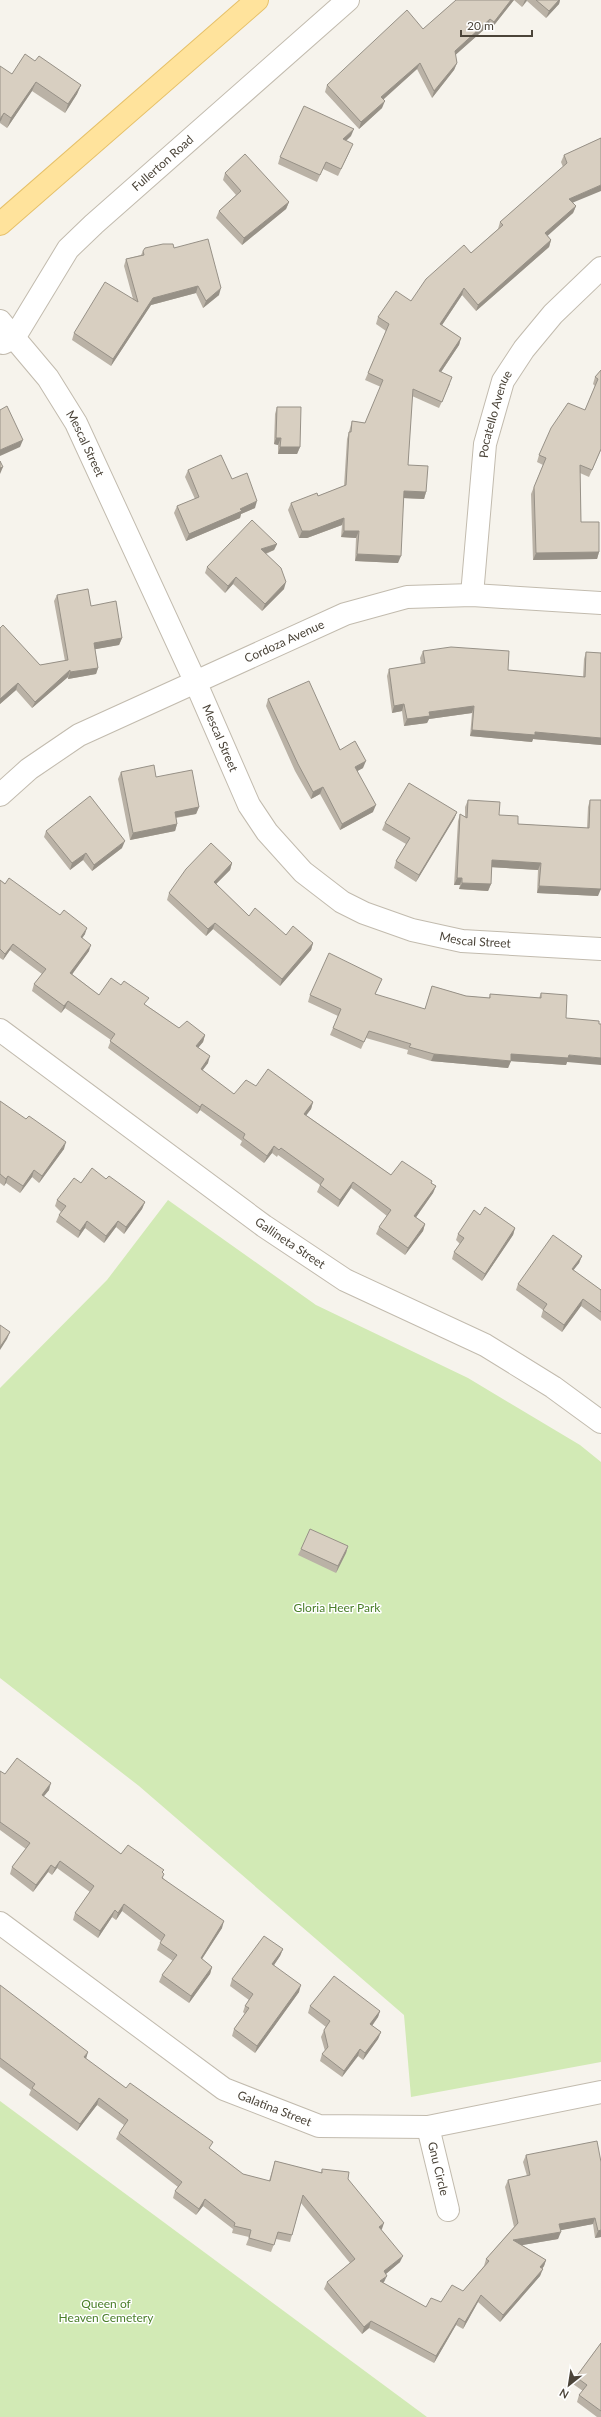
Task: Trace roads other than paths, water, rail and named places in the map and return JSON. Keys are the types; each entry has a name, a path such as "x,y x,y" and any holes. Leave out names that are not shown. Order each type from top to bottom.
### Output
{"main road":[{"path":"0,224 257,0"}],"street":[{"name":"Fullerton Road","path":"7,341 68,249 94,224 348,0"},
{"name":"Pocatello Avenue","path":"472,595 485,444 503,381 524,349 553,314 601,268"},
{"name":"Mescal Street","path":"0,321 7,341 48,378 76,423 195,681 249,805 267,832 303,872 342,902 364,913 412,930 462,941 601,949"},
{"name":"Cordoza Avenue","path":"0,794 30,769 79,735 345,614 407,597 472,595 601,603"},
{"name":"Gallineta Street","path":"0,1030 264,1226 345,1280 485,1345 553,1387 601,1422"},
{"name":"Galatina Street","path":"0,1923 224,2088 320,2126 428,2127 601,2092"},
{"name":"Gnu Circle","path":"428,2127 448,2210"}],"park label":[{"name":"Gloria Heer Park","path":"337,1608"},
{"name":"Queen of Heaven Cemetery","path":"106,2311"}]}
